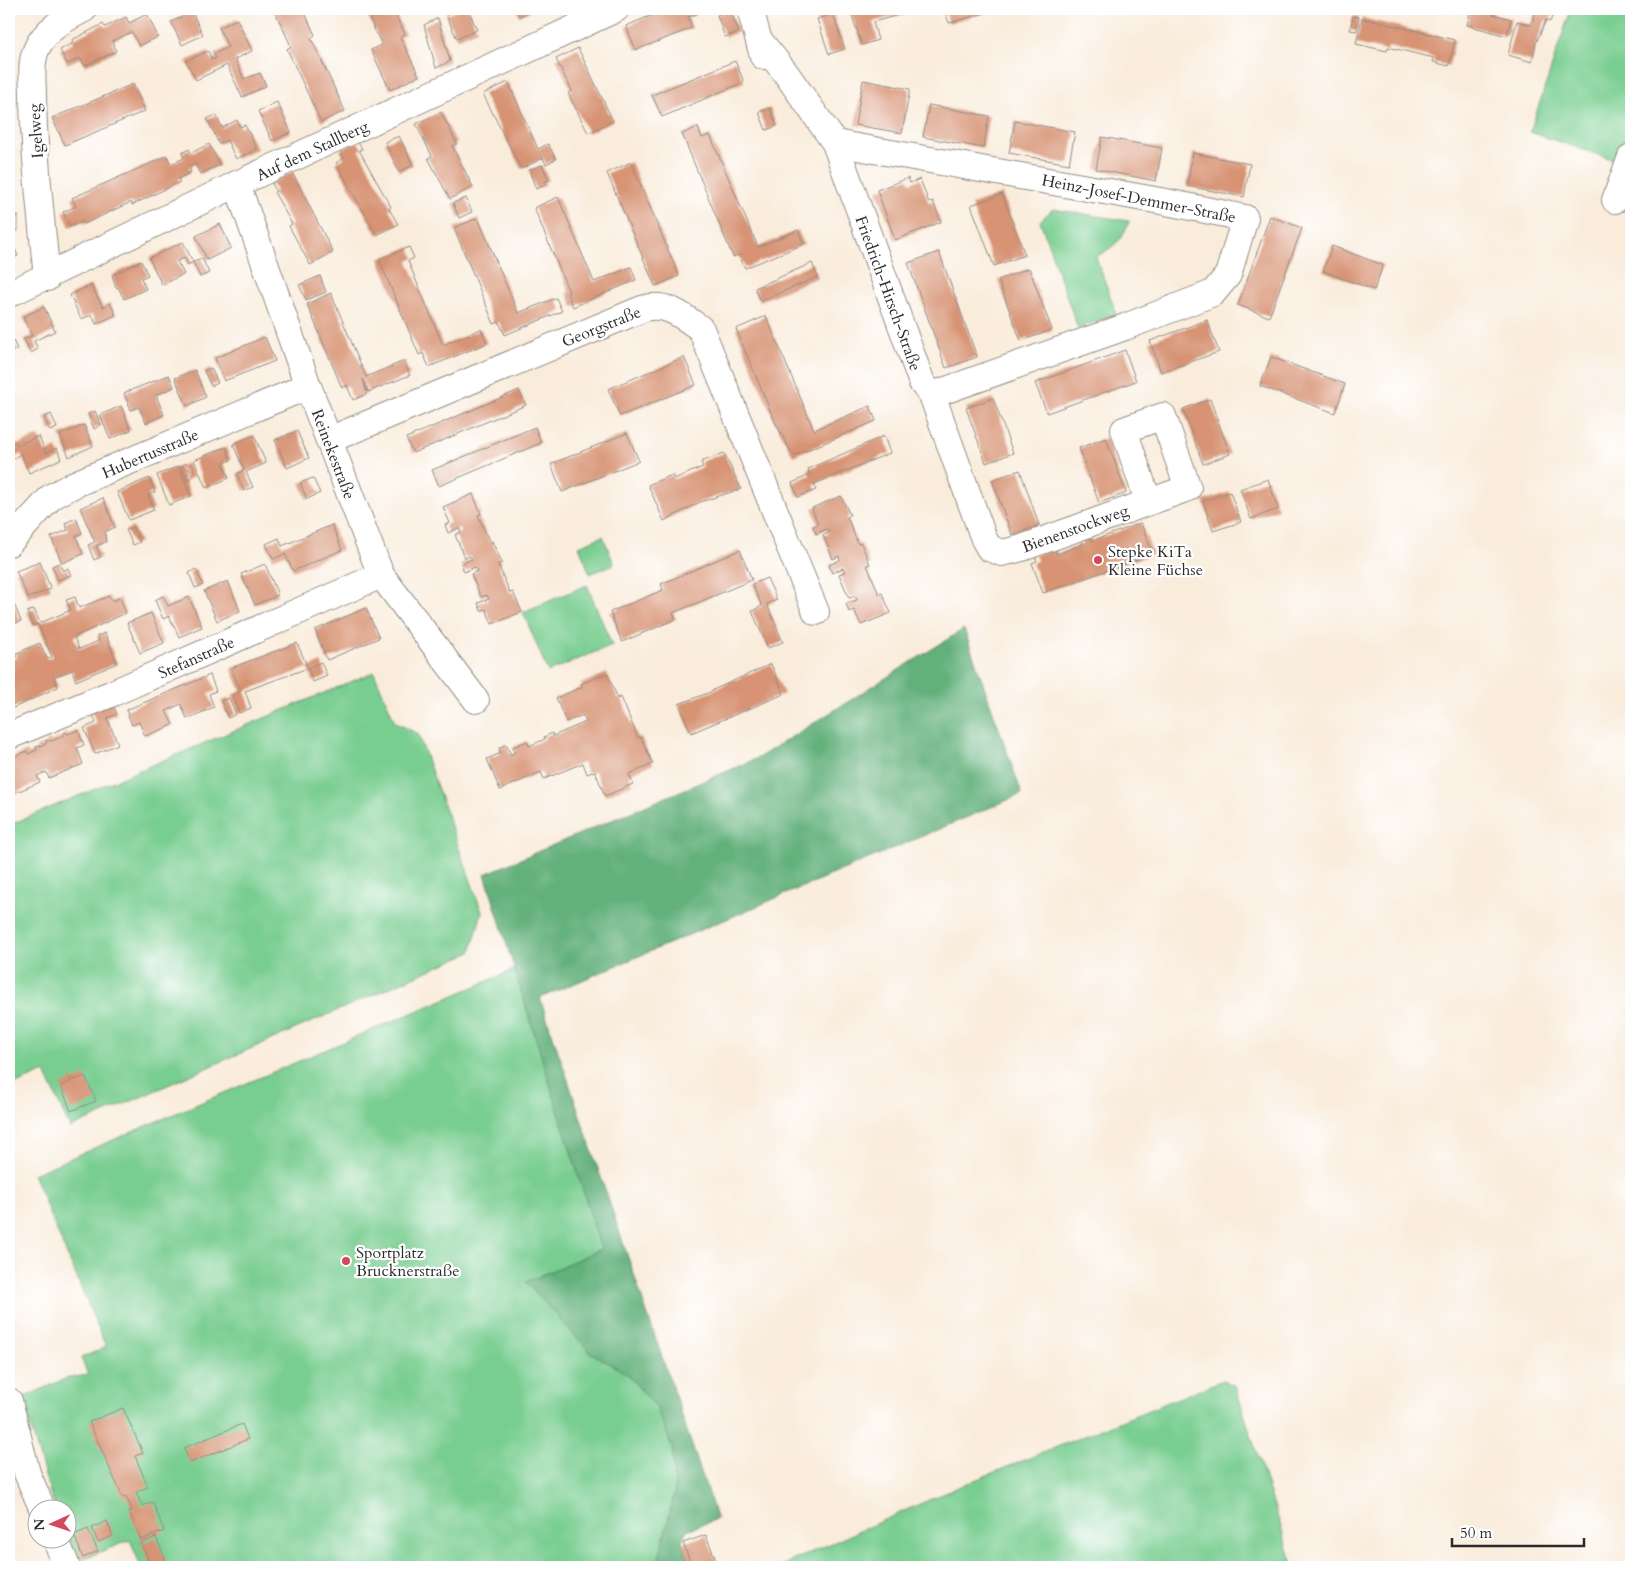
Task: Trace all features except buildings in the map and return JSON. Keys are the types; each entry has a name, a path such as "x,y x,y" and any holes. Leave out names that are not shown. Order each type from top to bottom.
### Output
{"street":[{"name":"Igelweg","path":"47,278 33,120 32,60 46,34 58,24 84,9"},
{"name":"Auf dem Stallberg","path":"9,294 47,278 237,184 616,9"},
{"name":"Friedrich-Hirsch-Straße","path":"750,9 770,80"},
{"name":"Friedrich-Hirsch-Straße","path":"758,40 785,72 835,143 922,383 932,395 984,539 989,548 1002,553"},
{"name":"Heinz-Josef-Demmer-Straße","path":"835,143 1157,200 1245,218 1228,275 1213,293 1120,329 932,395"},
{"path":"1615,200 1631,157"},
{"name":"Reinekestraße","path":"237,184 308,386 381,575 476,700"},
{"name":"Georgstraße","path":"328,440 642,309 651,306 675,310 700,329 816,612"},
{"name":"Hubertusstraße","path":"9,543 51,497 76,484 308,386"},
{"name":"Bienenstockweg","path":"1002,553 1022,548 1148,501"},
{"name":"Stefanstraße","path":"9,736 113,694 381,575"},
{"path":"9,1402 27,1473 38,1498"},
{"path":"59,1548 67,1567"}],"green space":[{"path":"1571,9 1631,9 1631,127 1620,162 1530,132"},
{"path":"1053,209 1129,221 1124,234 1117,243 1096,257 1116,313 1078,329 1040,221"},
{"path":"603,536 614,564 590,574 579,546"},
{"path":"587,585 612,645 548,672 523,612"},
{"path":"964,629 1022,794 540,998 717,1519 687,1530 682,1540 691,1567 657,1567 675,1490 672,1447 656,1407 627,1374 590,1352 526,1282 601,1249 485,874 758,758"},
{"path":"374,672 395,722 418,734 482,912 471,952 70,1128 45,1072 9,1087 9,825"},
{"name":"Sportplatz Brucknerstraße","path":"518,968 717,1519 686,1530 682,1540 692,1567 141,1567 130,1540 78,1561 73,1548 78,1548 78,1498 52,1498 22,1398 67,1378 88,1375 81,1358 106,1347 33,1174"},
{"path":"1223,1380 1235,1386 1294,1567 778,1567 965,1484"}],"place":[{"name":"Stepke KiTa Kleine Füchse","path":"1098,560"},
{"name":"Sportplatz Brucknerstraße","path":"346,1261"}]}
